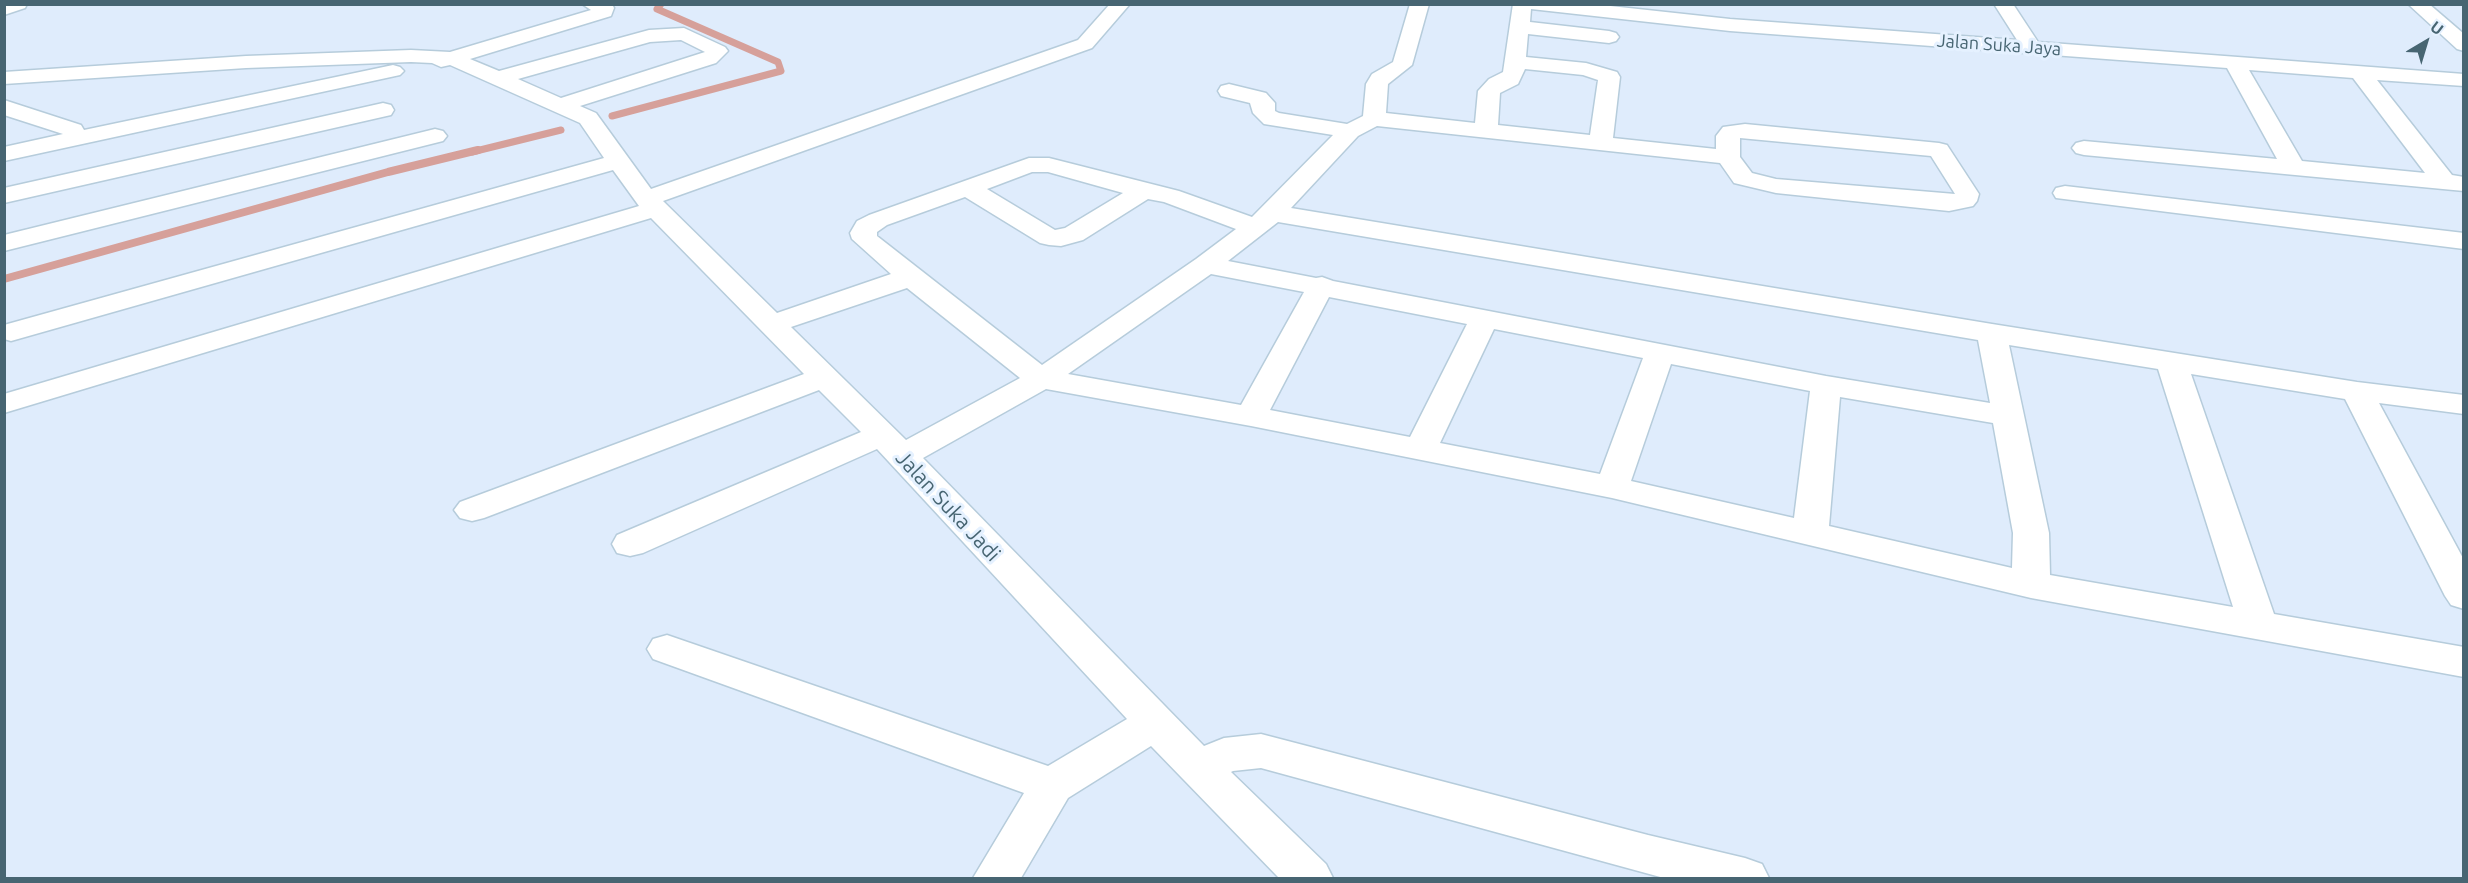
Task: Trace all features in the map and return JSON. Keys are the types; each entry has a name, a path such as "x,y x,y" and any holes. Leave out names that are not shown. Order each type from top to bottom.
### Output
{"street":[{"path":"4,9 18,4"},
{"path":"4,154 451,58 604,12 605,8 591,4"},
{"path":"4,404 651,204 1085,44 1121,4"},
{"path":"1374,119 1377,84 1380,79 1402,65 1420,4"},
{"path":"1486,130 1489,92 1497,84 1510,79 1515,62 1522,4"},
{"name":"Jalan Suka Jaya","path":"1534,4 1808,22 2031,47 2463,80"},
{"path":"2003,4 2031,47"},
{"path":"2417,4 2463,45"},
{"path":"1520,27 1609,37"},
{"path":"4,78 246,62 411,56 451,58 496,79 561,105 709,59 718,51 684,34 649,36 496,79"},
{"path":"4,57 54,75"},
{"path":"1515,62 1586,69 1609,77 1601,143"},
{"path":"2234,63 2293,166"},
{"path":"2359,71 2454,183"},
{"path":"4,243 443,138 328,85"},
{"path":"1229,92 1258,98 1264,103 1264,113 1272,119 1350,131"},
{"name":"Jalan Suka Jadi","path":"561,105 592,122 651,204 891,446 1200,771 1309,879"},
{"path":"4,106 73,130"},
{"path":"4,196 383,110"},
{"path":"630,544 891,446 1041,379 1206,264 1264,220 1350,131 1374,119 1728,158 1743,178 1776,186 1949,203 1964,201 1967,194 1940,150 1745,131 1731,132 1728,136 1728,158"},
{"path":"2084,148 2454,183"},
{"path":"11,332 619,161"},
{"path":"2463,405 2356,391 1264,220 1038,164 866,227 862,234 911,277 1041,379 1421,448 1612,487 2031,585 2463,662"},
{"path":"968,188 1040,233 1060,238 1074,234 1144,191"},
{"path":"2065,193 2463,241"},
{"path":"1206,264 1826,385 2008,417"},
{"path":"770,325 911,277"},
{"path":"1251,416 1322,285"},
{"path":"1421,448 1485,318"},
{"path":"1992,333 2031,533 2031,585"},
{"path":"1612,487 1660,352"},
{"path":"2171,361 2259,627"},
{"path":"472,510 823,378"},
{"path":"1810,532 1826,385"},
{"path":"2356,391 2463,596"},
{"path":"667,649 1052,785"},
{"path":"996,879 1052,785 1155,723"},
{"path":"1200,771 1224,755 1261,751 1745,879"}],"waterway":[{"path":"612,116 781,71 778,62 657,9 661,4"},
{"path":"472,152 561,130"},
{"path":"4,279 388,172 478,150"}]}
